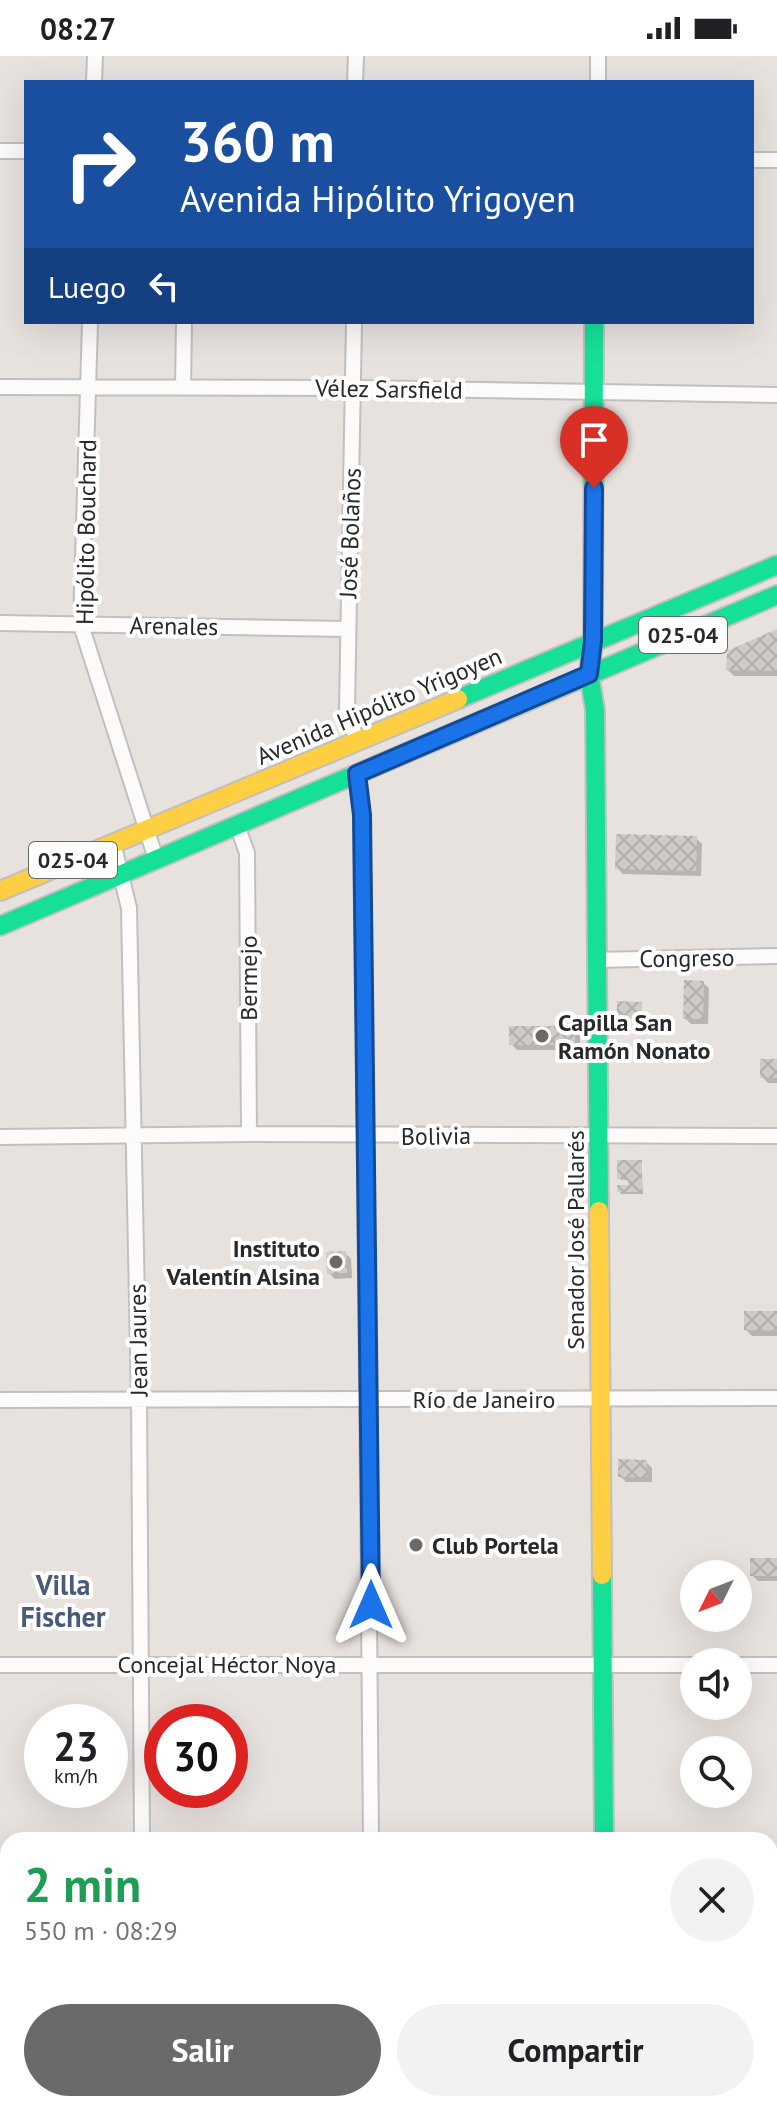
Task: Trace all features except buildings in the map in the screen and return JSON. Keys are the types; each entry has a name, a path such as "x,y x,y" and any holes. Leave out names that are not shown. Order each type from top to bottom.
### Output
{"main road":[{"name":"Senador José Pallarés","path":"594,324 593,641 589,674 595,710 604,1832"},
{"name":"Avenida Hipólito Yrigoyen","path":"0,891 777,565"},
{"name":"025-04","path":"0,926 777,595"}],"street":[{"path":"94,80 95,56"},
{"path":"355,80 356,56"},
{"path":"598,56 598,80"},
{"path":"0,151 24,151"},
{"path":"754,160 777,160"},
{"name":"Hipólito Bouchard","path":"90,324 81,625 146,829"},
{"path":"183,387 184,324"},
{"name":"José Bolaños","path":"354,324 347,709 357,742"},
{"name":"Vélez Sarsfield","path":"0,387 354,388 777,395"},
{"name":"Arenales","path":"0,623 347,629"},
{"path":"357,774 362,815 371,1832"},
{"name":"Bermejo","path":"237,825 247,853 249,1134"},
{"path":"146,829 156,859"},
{"name":"Jean Jaures","path":"113,843 129,908 139,1399 142,1832"},
{"name":"Congreso","path":"596,960 777,956"},
{"name":"Bolivia","path":"0,1137 249,1134 366,1137 600,1134 777,1136"},
{"name":"Río de Janeiro","path":"0,1400 777,1398"},
{"name":"Concejal Héctor Noya","path":"0,1665 680,1665"},
{"path":"752,1665 777,1665"}],"traffic: fast":[{"path":"594,324 593,641 589,674 595,710 599,1211"},
{"path":"458,699 777,565"},
{"path":"0,926 777,595"},
{"path":"602,1575 604,1832"}],"traffic: slow":[{"path":"0,891 458,699"},
{"path":"599,1211 602,1575"}],"place":[{"name":"Capilla San Ramón Nonato","path":"542,1036"},
{"name":"Instituto Valentín Alsina","path":"336,1262"},
{"name":"Club Portela","path":"416,1545"}],"district":[{"name":"Villa Fischer","path":"63,1600"}],"route":[{"path":"371,1605 362,815 357,774 589,674 593,641 594,488"}]}
